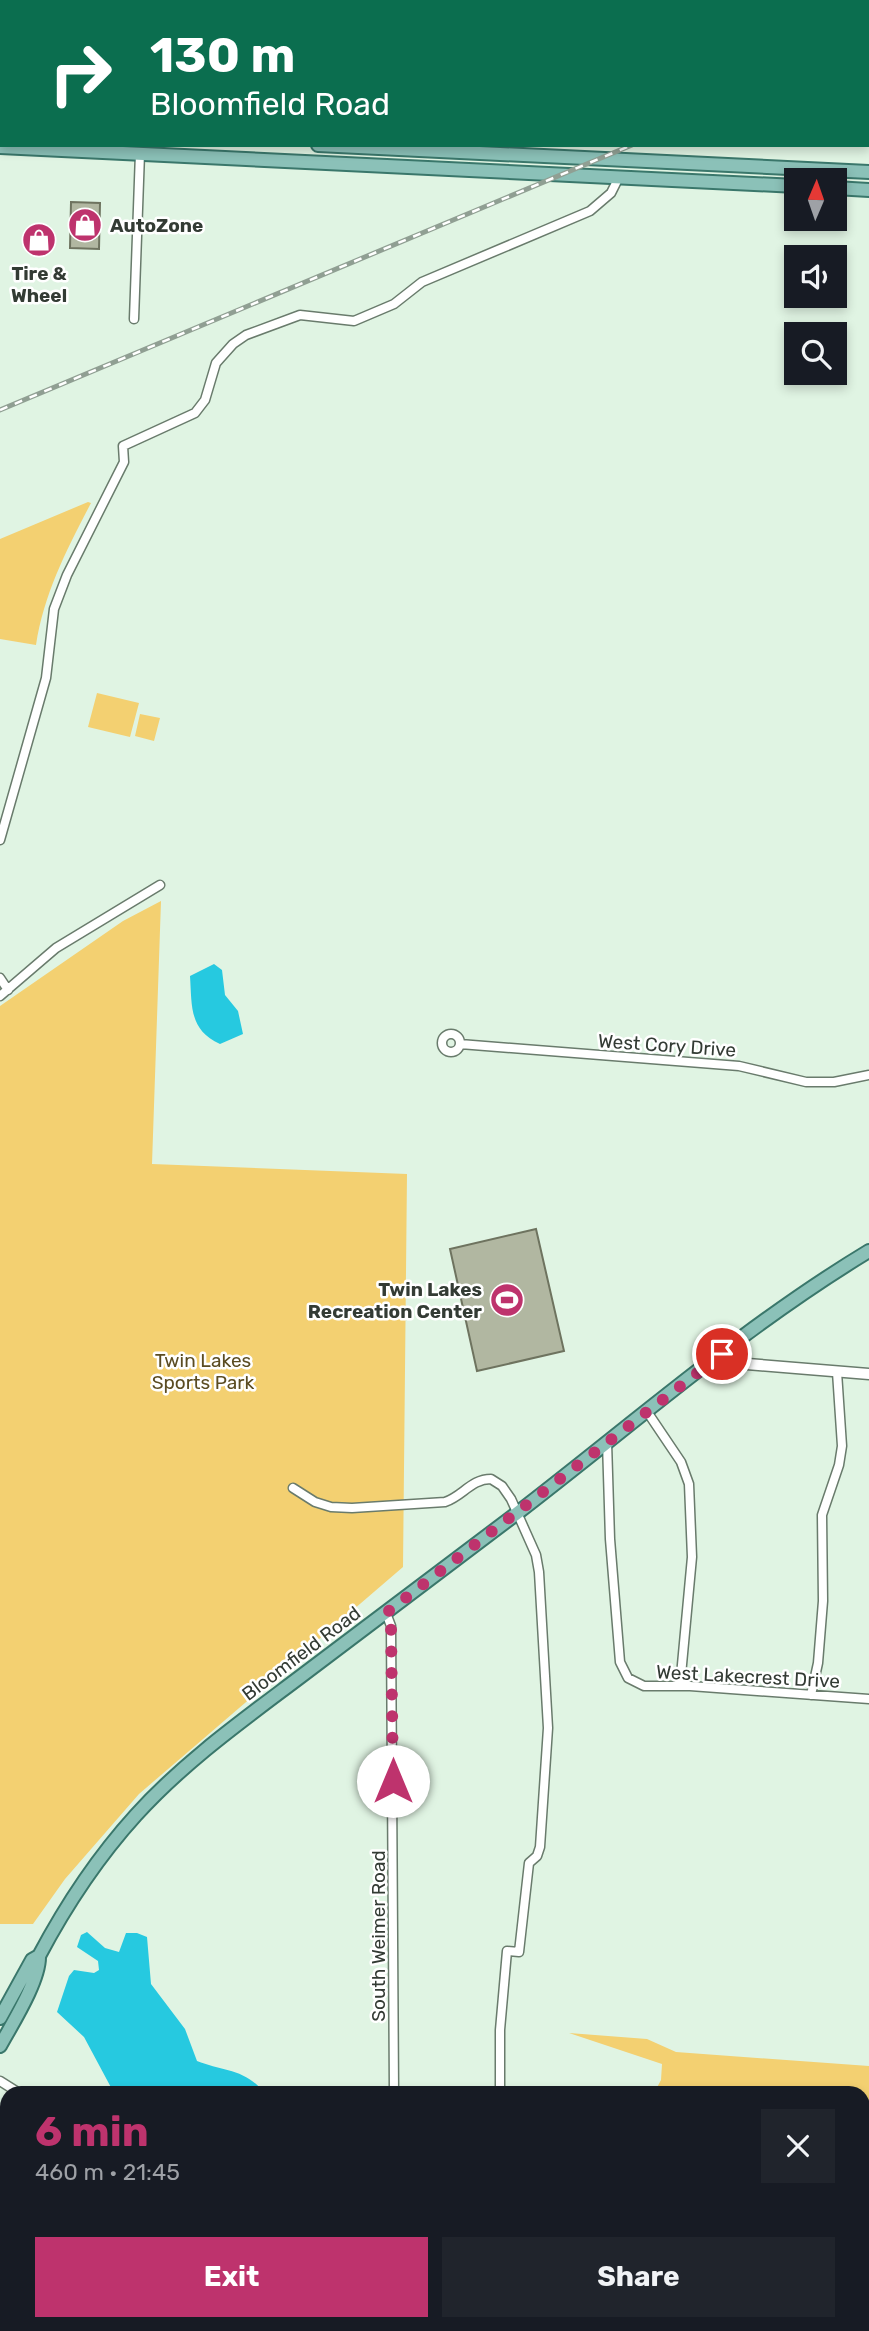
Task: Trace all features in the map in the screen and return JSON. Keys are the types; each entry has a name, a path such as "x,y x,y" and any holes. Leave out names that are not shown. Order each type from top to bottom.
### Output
{"main road":[{"path":"0,147 784,185"},
{"path":"254,147 254,159"},
{"path":"403,147 521,150 700,164 869,172"},
{"path":"619,177 644,168 700,164"},
{"path":"847,189 869,190"},
{"name":"Bloomfield Road","path":"0,2018 32,1960 39,1956 85,1878 146,1805 204,1751 518,1513 646,1410 793,1301 869,1251"},
{"name":"Bloomfield Road","path":"0,2046 29,1987 39,1963 39,1956"}],"street":[{"path":"364,147 364,163"},
{"path":"134,319 140,153"},
{"path":"0,840 46,678 54,609 67,575 124,462 123,446 195,413 205,400 216,363 233,344 246,335 290,317 316,315 354,321 384,309 422,282 590,211 611,193 619,177"},
{"path":"0,996 56,948 160,886"},
{"path":"0,978 8,990"},
{"name":"West Cory Drive","path":"460,1044 739,1066 806,1082 834,1082 869,1075"},
{"path":"722,1354 735,1363 869,1374"},
{"path":"811,1695 818,1663 823,1601 822,1515 839,1465 842,1446 837,1371"},
{"path":"646,1410 684,1468 690,1492 692,1557 680,1686"},
{"name":"West Lakecrest Drive","path":"607,1442 610,1539 620,1662 628,1678 639,1685 869,1699"},
{"path":"293,1488 315,1502 352,1508 445,1503 475,1482 488,1479 502,1486 518,1513 536,1555 548,1741 540,1847 537,1856 529,1863 519,1952 507,1951 500,2030 500,2086"},
{"name":"South Weimer Road","path":"386,1613 391,1626 394,2086"}],"green space":[{"path":"91,503 51,589 36,645 0,639 0,539"},
{"path":"97,693 139,703 130,737 88,727"},
{"path":"140,714 160,718 154,741 135,736"},
{"name":"Twin Lakes Sports Park","path":"161,901 152,1164 407,1174 403,1567 139,1794 65,1879 33,1924 0,1924 0,1006 123,921"},
{"path":"569,2033 647,2039 676,2052 869,2066 869,2086 658,2086 662,2064"}],"water":[{"path":"214,964 222,970 225,995 238,1011 243,1034 220,1044 197,1024 191,997 190,976"},
{"path":"87,1932 105,1948 119,1952 126,1933 147,1937 151,1984 185,2029 197,2061 242,2075 258,2086 110,2086 84,2037 57,2012 69,1976 74,1970 94,1973 99,1970 98,1961 77,1947 81,1935"}],"building":[{"name":"AutoZone","path":"71,202 100,203 99,249 70,248"},
{"name":"Twin Lakes Recreation Center","path":"536,1229 564,1351 477,1371 450,1249"}],"railway":[{"path":"0,410 627,147"}],"place":[{"name":"AutoZone","path":"85,225"},
{"name":"Tire & Wheel","path":"39,240"},
{"name":"Twin Lakes Recreation Center","path":"507,1300"}],"route":[{"path":"393,1781 391,1626 386,1613 722,1354"}]}
